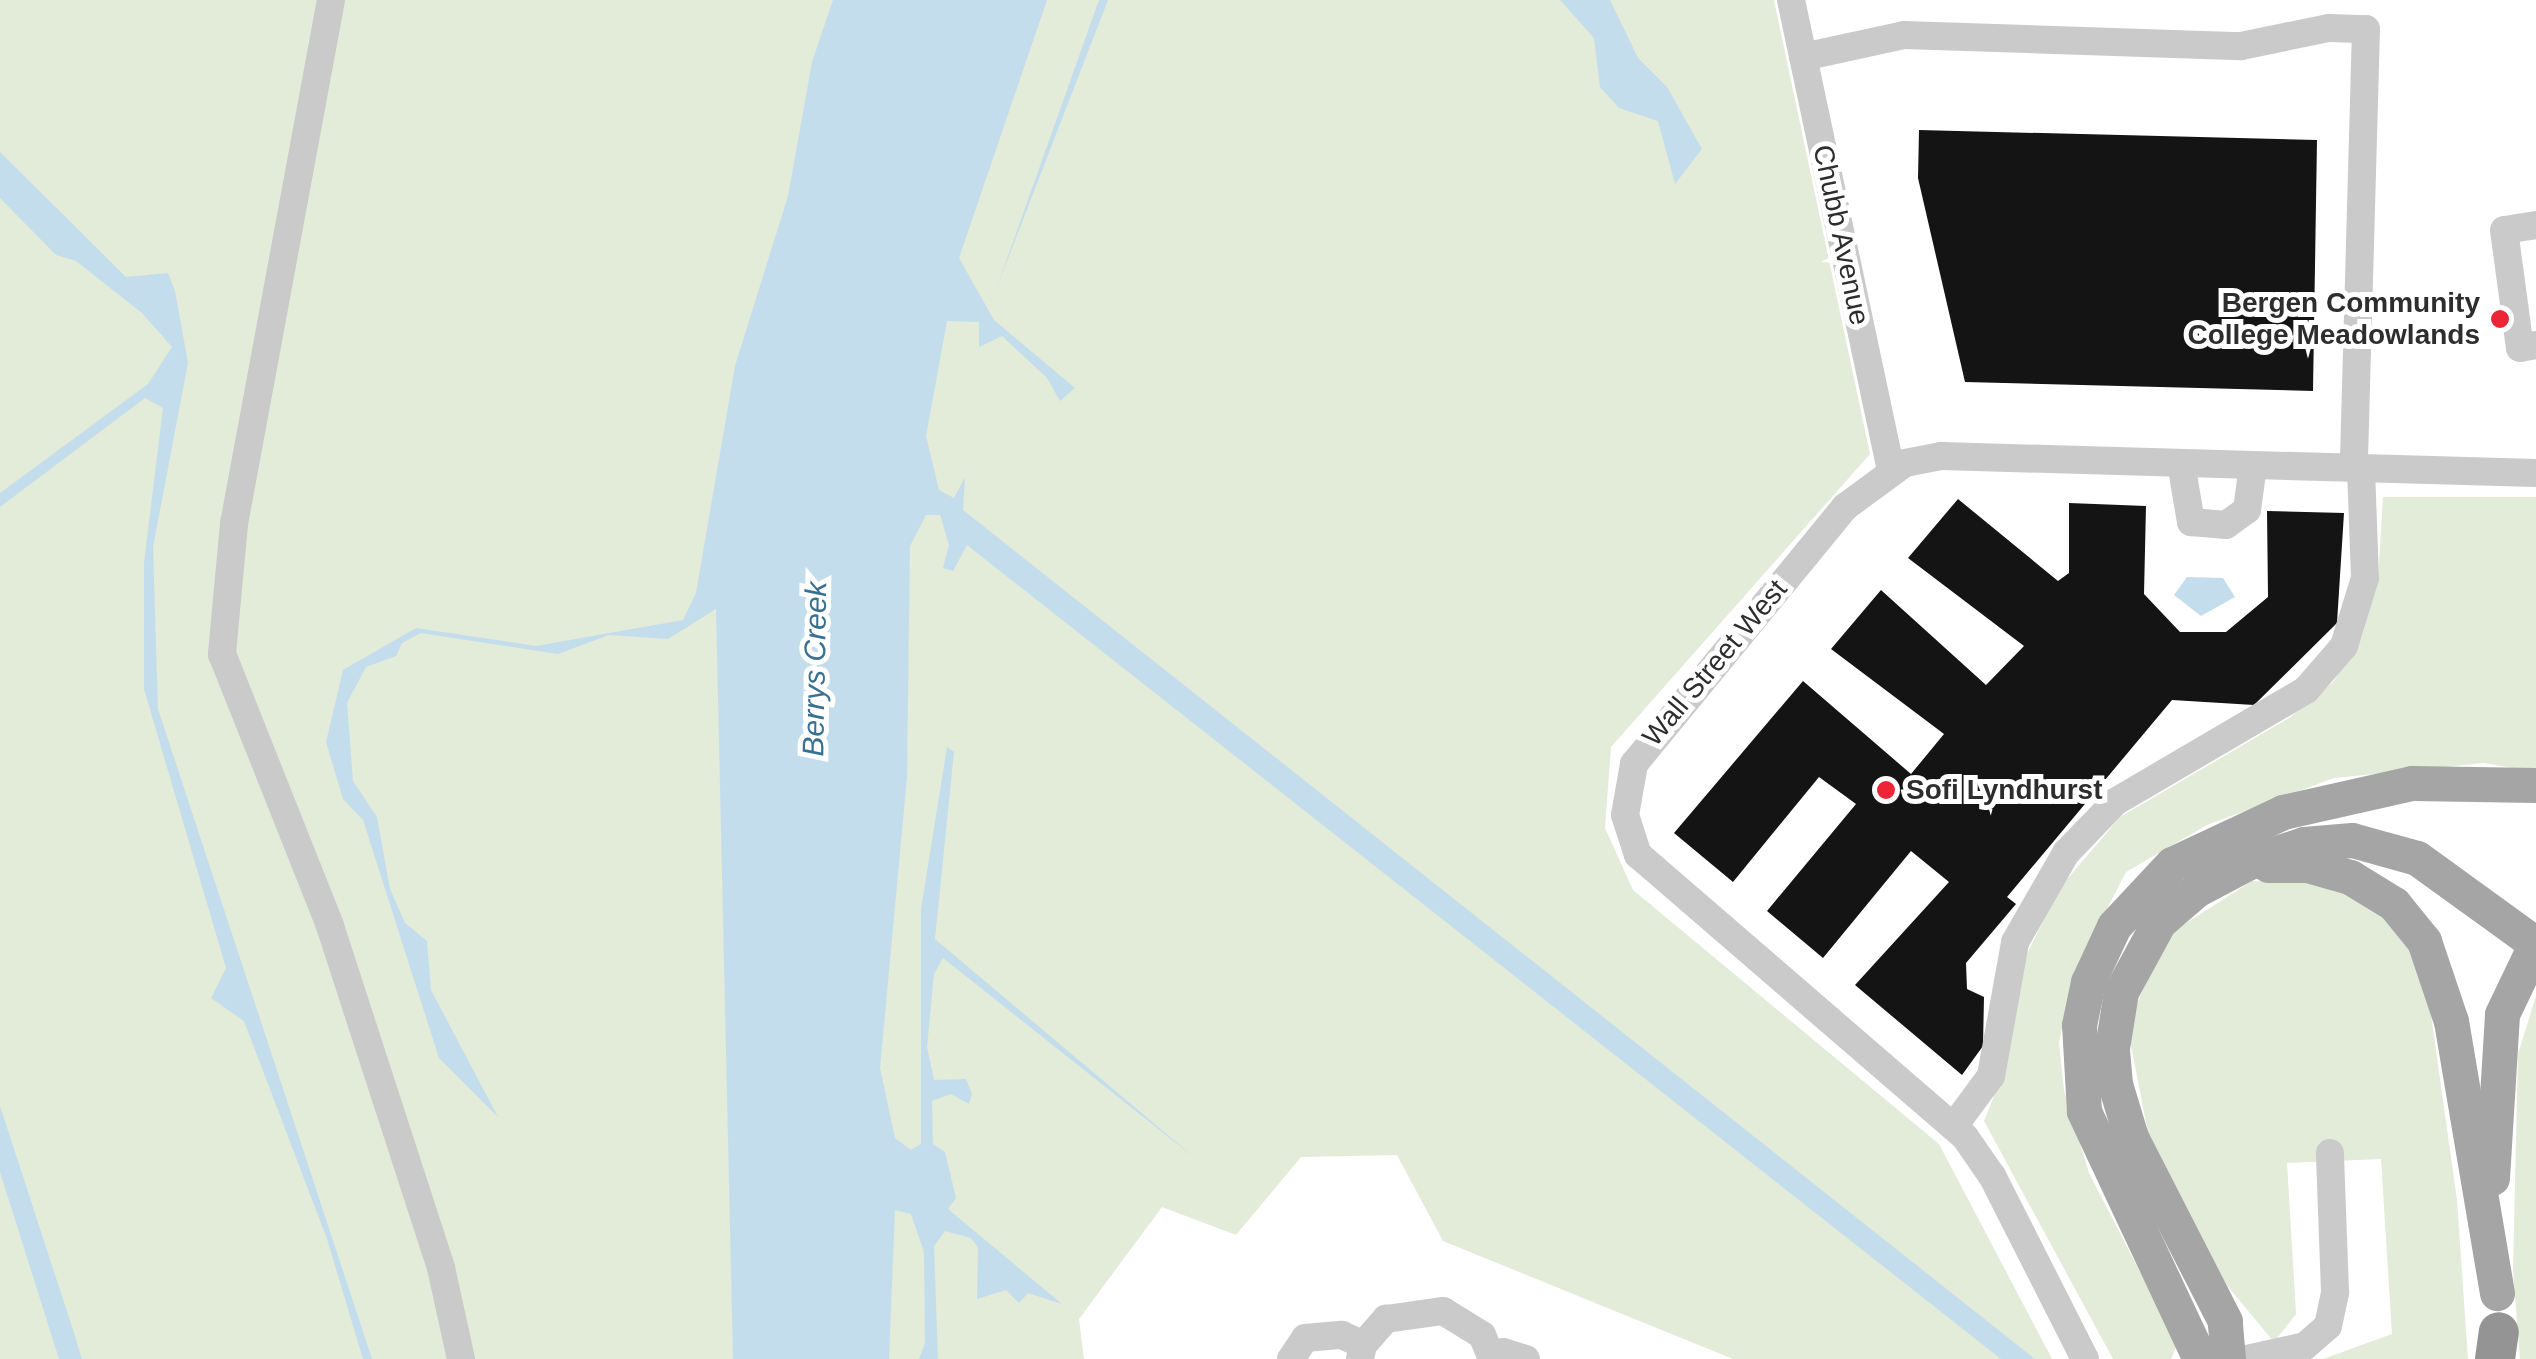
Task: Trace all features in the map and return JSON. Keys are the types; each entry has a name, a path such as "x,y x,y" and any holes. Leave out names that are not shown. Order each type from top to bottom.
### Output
{"main road":[{"path":"2200,1359 2084,1112 2079,1025 2088,982 2114,926 2172,864 2284,812 2412,783 2536,785"},
{"path":"2228,1359 2225,1321 2124,1120 2112,1048 2121,992 2142,946 2170,910 2210,881 2304,844 2368,842 2432,867 2536,943 2508,994 2496,1053 2498,1336"},
{"path":"2210,881 2270,864 2322,868 2380,894 2415,927 2445,996 2498,1336"}],"street":[{"path":"331,0 234,524 222,654 330,926 441,1268 461,1359"},
{"name":"Chubb Avenue","path":"1791,0 1891,469"},
{"path":"1803,57 1904,35 2241,46 2329,28 2366,29 2357,468 2366,578 2352,628 2333,662 2290,702 2114,802 2034,875 2008,965 1991,1076 1954,1126"},
{"path":"2536,225 2504,230 2520,348 2536,346"},
{"name":"Wall Street West","path":"2084,1359 1992,1176 1954,1126 1650,869 1625,815 1628,777 1656,731 1845,507 1891,469 1941,456 2536,473"},
{"path":"2181,463 2191,522 2226,525 2247,510 2253,465"},
{"path":"2247,1359 2305,1346 2328,1326 2335,1292 2330,1153"},
{"path":"1291,1359 1305,1338 1342,1336 1362,1352 1386,1319 1443,1311 1482,1335 1493,1359 1503,1352 1526,1359"}],"green space":[{"path":"0,0 1774,0 1870,454 1611,747 1605,828 1633,890 1939,1144 2052,1359 1733,1359 1443,1241 1397,1155 1301,1157 1236,1235 1162,1207 1079,1319 1084,1359 0,1359"},
{"path":"2383,497 2536,497 2536,772 2484,763 2334,778 2207,825 2126,872 2073,975 2059,1042 2064,1090 2089,1173 2177,1344 2171,1359 2113,1359 1984,1121 2004,1071 2027,954 2058,890 2120,817 2289,718 2333,682 2361,639 2378,582"},
{"path":"2252,881 2316,883 2379,906 2424,965 2457,1200 2468,1359 2323,1359 2392,1334 2381,1159 2287,1163 2296,1314 2274,1342 2220,1277 2149,1138 2127,1025 2169,934"},
{"path":"2536,996 2536,1359 2520,1359 2513,1270 2518,1054"}],"water":[{"name":"Berrys Creek","path":"833,0 1047,0 959,258 994,320 1075,388 1060,401 1047,378 1002,336 979,347 979,322 947,321 926,436 939,490 954,498 965,477 963,510 2035,1359 2001,1359 967,545 953,571 943,568 949,545 940,515 926,515 910,546 907,777 880,1068 895,1138 911,1150 921,1144 921,909 947,747 954,752 935,939 1195,1158 943,958 934,974 927,1047 934,1080 966,1079 972,1094 969,1104 951,1094 932,1101 933,1144 945,1152 956,1198 948,1209 1062,1304 1028,1293 1019,1303 1006,1290 977,1299 978,1248 971,1238 945,1231 934,1246 938,1359 919,1359 925,1343 924,1252 911,1214 895,1210 889,1359 733,1359 716,609 668,639 609,635 558,654 421,633 402,643 396,656 366,667 347,703 353,781 377,817 390,889 405,923 427,941 431,990 498,1117 439,1058 363,820 343,799 326,742 343,670 416,628 536,646 683,620 696,593 735,366 788,196 812,62"},
{"path":"1099,0 1108,0 997,287"},
{"path":"1560,0 1610,0 1638,58 1667,87 1702,149 1675,184 1658,121 1619,108 1600,87 1594,38"},
{"path":"0,152 126,277 168,273 175,291 188,363 153,547 158,709 372,1359 363,1359 327,1239 244,1021 211,998 226,968 144,689 144,563 163,408 145,398 0,507 0,493 148,384 172,347 142,313 76,261 56,255 0,198"},
{"path":"2187,577 2223,578 2235,597 2201,616 2174,595"},
{"path":"0,1106 82,1359 59,1359 0,1172"}],"building":[{"path":"1919,130 2317,140 2313,391 1965,382 1918,178"},
{"name":"Sofi Lyndhurst","path":"1958,499 2058,581 2069,573 2069,503 2146,506 2144,594 2180,632 2226,632 2268,597 2267,511 2344,513 2337,623 2254,705 2172,700 2007,897 2016,904 1966,963 1967,989 1984,997 1983,1046 1962,1075 1855,985 1949,882 1911,851 1823,958 1767,911 1856,804 1819,777 1733,882 1674,833 1803,681 1911,774 1944,734 1831,649 1881,590 1986,685 2024,646 1908,558"}],"place":[{"name":"Bergen Community College Meadowlands","path":"2500,319"},
{"name":"Sofi Lyndhurst","path":"1886,790"}]}
